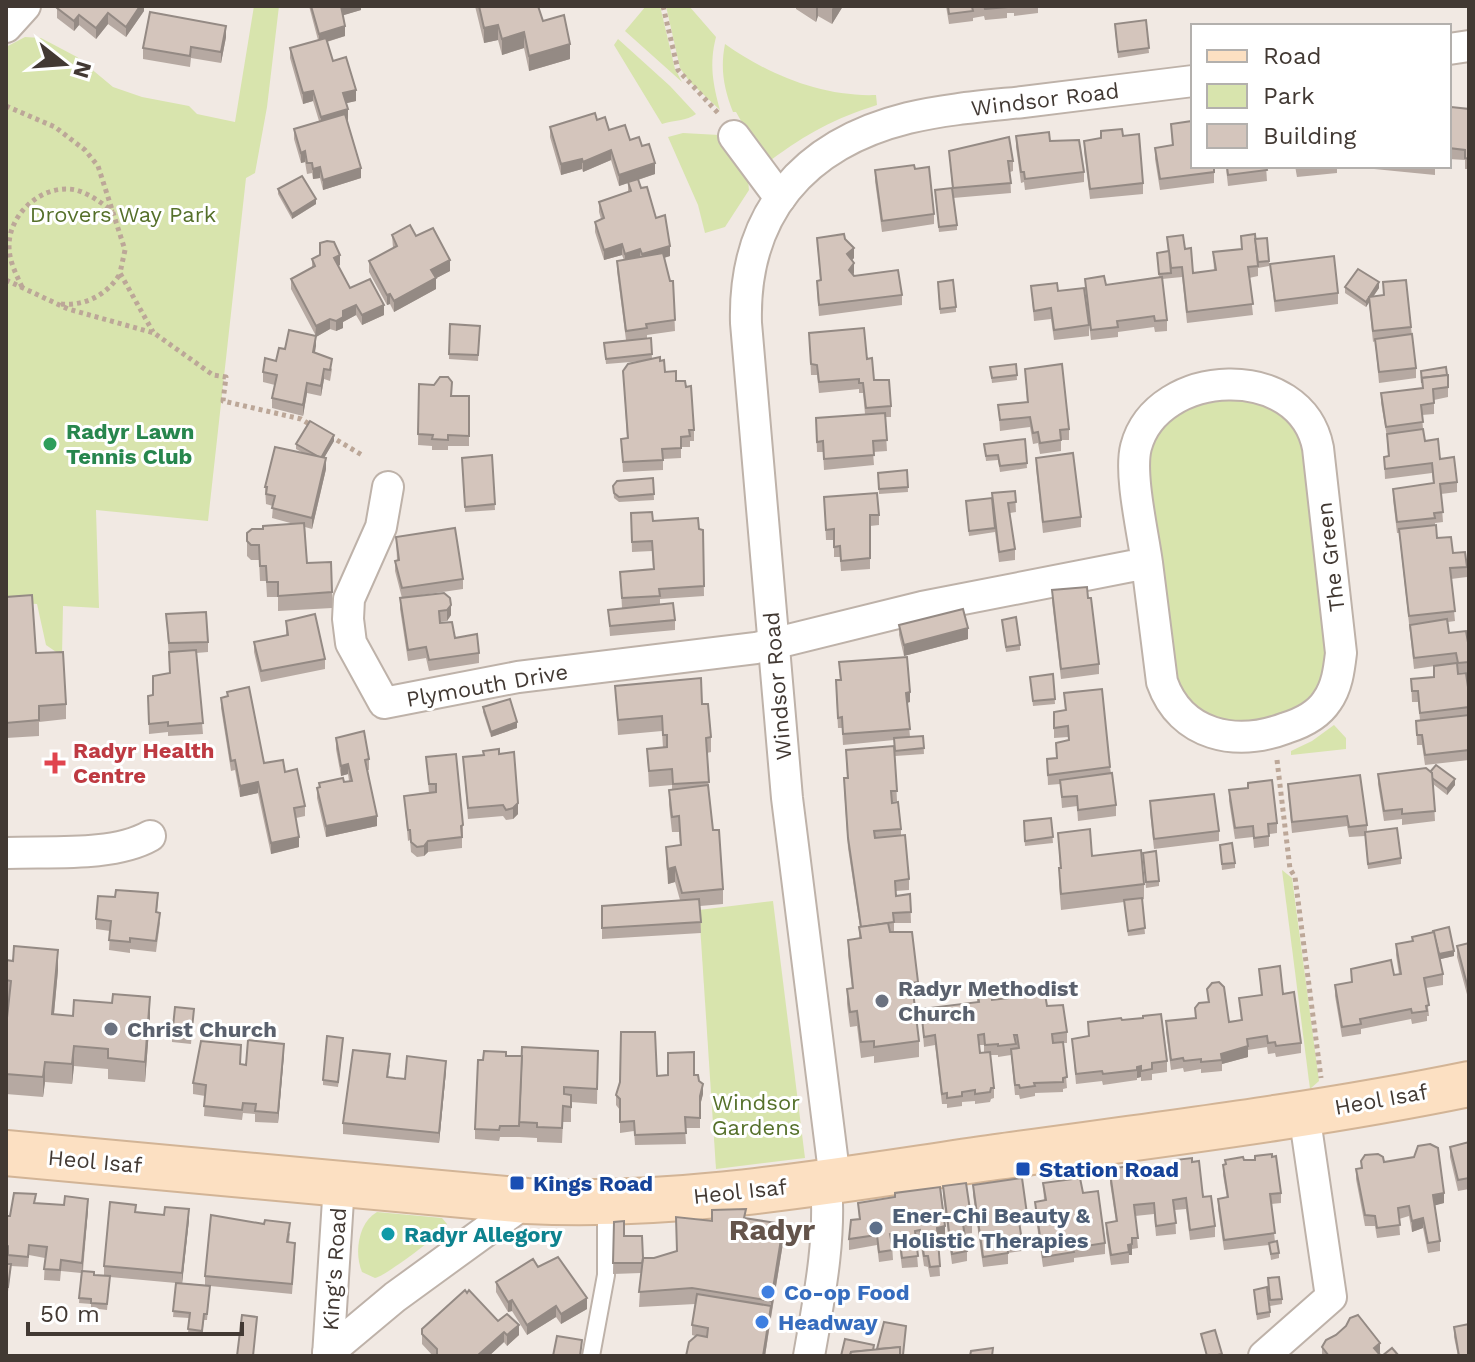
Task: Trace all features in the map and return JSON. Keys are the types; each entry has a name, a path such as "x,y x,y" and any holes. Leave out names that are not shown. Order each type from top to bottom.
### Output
{"main road":[{"name":"Heol Isaf","path":"6,1153 527,1201 606,1203 830,1181 1313,1099 1469,1084"}],"street":[{"path":"6,27 25,6"},
{"name":"Windsor Road","path":"830,1181 787,798 746,323 746,284 753,251 766,218 801,173 826,153 876,127 929,113 1191,81"},
{"path":"728,126 780,198"},
{"name":"The Green","path":"1248,385 1266,388 1298,407 1308,421 1318,448 1341,653 1339,671 1328,701 1303,722 1262,735 1226,736 1193,724 1178,712 1162,682 1147,563 1134,458 1143,430 1152,416 1180,396 1208,388 1248,385"},
{"name":"Plymouth Drive","path":"388,487 381,527 349,599 348,619 351,643 384,703 518,677 774,645"},
{"path":"774,645 922,607 1147,563"},
{"path":"6,853 123,846 150,836"},
{"path":"1264,1356 1331,1297 1313,1099"},
{"path":"809,1356 826,1255 830,1181"},
{"name":"King's Road","path":"328,1355 339,1184"},
{"name":"King's Road","path":"328,1355 395,1297 527,1201"}],"lane":[{"path":"591,1356 606,1275 606,1203"}],"path":[{"path":"663,6 678,70 728,126"},
{"path":"6,106 55,127 85,150 98,166 125,250 120,273 114,283 88,301 75,305 56,304"},
{"path":"23,288 13,269 9,246 12,228 32,201 61,188 86,194 114,212"},
{"path":"120,273 154,333"},
{"path":"6,280 56,304 154,333 213,375 226,377 223,401 301,419 362,455"},
{"path":"1276,752 1290,869 1295,877 1313,1099"}],"green space":[{"name":"Drovers Way Park","path":"254,6 279,6 267,107 255,173 246,178 208,521 96,510 99,608 63,606 62,656 46,645 37,604 6,602 6,47 25,37 41,38 77,57 113,87 142,97 189,106 197,114 235,122"},
{"path":"646,6 660,6 675,69 682,82 625,31"},
{"path":"666,6 689,6 716,37 713,74 720,110 689,81 680,68"},
{"path":"618,39 696,114 662,124 614,45"},
{"path":"725,44 797,82 836,92 876,95 877,105 821,128 771,160 756,147 736,112 733,112 724,79"},
{"path":"683,133 719,135 727,141 747,170 749,190 725,227 705,233 698,205 668,137"},
{"path":"1239,398 1263,403 1280,412 1293,427 1304,448 1330,653 1318,692 1300,709 1251,723 1221,722 1193,707 1174,678 1147,473 1156,436 1175,415 1204,404"},
{"path":"1334,725 1346,738 1346,749 1291,755 1291,751"},
{"path":"1282,870 1292,878 1319,1081 1310,1089"},
{"name":"Windsor Gardens","path":"773,901 805,1158 716,1169 699,910"},
{"path":"377,1212 442,1218 447,1224 413,1254 375,1278 362,1272 358,1248 366,1223"}],"building":[{"path":"58,6 140,6 126,27 108,13 96,28 79,15 74,21"},
{"path":"311,6 341,6 345,26 319,34"},
{"path":"479,6 538,6 543,21 564,15 570,44 529,56 524,32 502,39 498,25 484,28"},
{"path":"948,6 984,6 972,7 973,11 949,14"},
{"path":"984,6 1007,6 1007,7 985,9"},
{"path":"150,12 226,26 221,52 191,47 190,56 143,48"},
{"path":"1146,20 1149,48 1118,52 1115,24"},
{"path":"326,38 333,61 346,57 356,90 343,93 348,109 321,117 313,91 303,93 290,48"},
{"path":"1451,107 1469,109 1469,159 1465,158 1465,150 1451,148"},
{"path":"595,113 597,120 605,117 609,130 625,125 630,140 639,137 642,146 649,144 655,163 619,175 611,150 583,162 582,159 561,164 550,127"},
{"path":"345,114 361,168 323,180 320,167 313,169 312,163 307,163 305,151 301,153 294,129"},
{"path":"1191,121 1191,168 1214,168 1214,172 1160,179 1155,148 1173,145 1171,124"},
{"path":"1122,129 1123,136 1139,134 1143,183 1090,189 1084,141 1101,138 1101,131"},
{"path":"1049,132 1050,141 1079,140 1084,172 1025,179 1024,172 1021,172 1016,136"},
{"path":"1009,137 1013,161 1008,161 1011,183 953,188 949,151"},
{"path":"914,165 915,169 929,167 934,214 882,221 875,170"},
{"path":"1227,168 1267,170 1228,175"},
{"path":"302,176 316,199 292,214 278,189"},
{"path":"638,179 641,188 647,187 656,218 665,215 670,246 642,254 640,249 625,254 622,244 604,250 595,222 604,218 599,202 631,191 628,182"},
{"path":"952,188 957,225 939,227 935,190"},
{"path":"410,225 416,236 433,228 450,260 431,270 436,278 394,301 390,294 387,295 369,261 397,246 392,235"},
{"path":"844,234 854,248 847,254 854,263 849,270 854,276 898,270 902,295 819,305 817,281 821,280 817,238"},
{"path":"1255,234 1258,266 1248,267 1253,304 1187,312 1182,267 1171,268 1167,237 1183,235 1185,249 1191,248 1193,273 1216,270 1213,252 1242,249 1241,236"},
{"path":"1267,238 1269,261 1258,262 1255,239"},
{"path":"334,242 340,255 334,258 350,288 370,279 384,305 362,315 356,305 343,311 343,317 336,321 330,319 316,326 291,279 315,266 312,259 320,255 320,243"},
{"path":"1169,251 1171,273 1159,274 1157,253"},
{"path":"663,253 670,281 673,281 675,320 646,324 647,328 626,331 617,261"},
{"path":"1334,256 1338,293 1275,301 1270,264"},
{"path":"1358,269 1379,282 1366,302 1345,287"},
{"path":"1104,276 1106,285 1162,277 1167,320 1155,321 1154,316 1117,321 1118,327 1091,330 1085,279"},
{"path":"953,280 956,307 940,309 938,282"},
{"path":"1406,280 1411,327 1373,331 1369,297 1384,295 1383,282"},
{"path":"1057,283 1058,291 1084,288 1089,325 1054,330 1051,308 1034,311 1031,286"},
{"path":"450,324 480,326 478,355 449,354"},
{"path":"864,328 867,359 872,358 874,380 889,380 891,406 866,408 863,383 859,383 859,379 819,382 817,365 811,364 809,333"},
{"path":"289,330 316,336 313,352 332,359 330,370 324,369 321,386 307,383 303,405 272,398 277,375 263,372 265,358 276,361 279,348 285,349"},
{"path":"1412,334 1416,368 1379,372 1375,339"},
{"path":"651,338 652,354 606,359 604,343"},
{"path":"660,357 660,361 664,360 665,372 676,371 676,381 685,381 686,387 691,386 694,430 689,430 690,436 681,437 681,448 662,449 663,460 623,462 621,439 628,438 623,371 628,364"},
{"path":"1016,364 1017,375 992,378 990,367"},
{"path":"1062,364 1069,429 1060,430 1061,440 1040,443 1038,432 1033,433 1030,417 1000,420 998,405 1028,402 1025,369"},
{"path":"1446,367 1447,375 1422,378 1422,383 1421,371"},
{"path":"1448,375 1448,387 1433,389 1434,403 1421,405 1423,422 1386,427 1381,393 1423,388 1422,378"},
{"path":"440,377 448,377 452,382 451,396 469,396 469,436 448,435 448,440 418,434 419,384 434,385"},
{"path":"885,413 887,440 873,441 874,455 824,459 823,441 817,442 816,418"},
{"path":"310,421 334,435 321,458 296,444"},
{"path":"1423,429 1425,441 1438,439 1440,459 1454,457 1457,482 1440,484 1443,512 1434,513 1435,518 1397,522 1393,489 1434,483 1432,463 1385,469 1384,457 1389,456 1387,434"},
{"path":"1025,439 1027,463 1000,466 998,455 986,456 984,444"},
{"path":"275,447 326,458 312,518 272,508 275,496 266,494 265,487"},
{"path":"1073,453 1081,517 1043,522 1036,458"},
{"path":"492,455 495,504 465,507 462,458"},
{"path":"907,470 908,487 879,489 878,473"},
{"path":"653,478 654,494 619,497 614,493 613,486 617,481"},
{"path":"1015,491 1016,502 1008,503 1015,549 999,552 992,493"},
{"path":"877,493 879,515 870,515 870,558 841,561 840,546 834,547 834,529 826,530 824,497"},
{"path":"992,498 995,528 969,531 966,501"},
{"path":"652,512 653,521 698,518 699,529 703,530 704,586 659,589 660,596 622,598 620,572 654,569 652,541 632,542 631,513"},
{"path":"304,523 307,563 331,562 332,592 278,596 278,582 267,582 266,566 260,566 259,545 251,545 247,541 247,533 252,529 263,529 263,526"},
{"path":"1436,525 1437,538 1451,537 1453,553 1465,552 1467,567 1450,568 1455,611 1409,616 1399,529"},
{"path":"455,528 463,579 402,588 395,561 399,560 396,537"},
{"path":"1087,587 1099,664 1061,669 1052,590"},
{"path":"444,593 450,598 451,605 447,610 439,611 440,623 452,622 455,638 477,634 479,653 429,660 426,647 408,650 400,598"},
{"path":"32,595 36,653 63,652 66,704 39,706 39,720 6,723 6,597"},
{"path":"673,603 675,620 610,626 608,610"},
{"path":"963,609 968,628 904,645 899,625"},
{"path":"206,612 208,642 169,643 166,614"},
{"path":"315,614 325,659 261,671 254,642 288,635 286,621"},
{"path":"1016,617 1020,645 1006,647 1002,620"},
{"path":"1447,619 1449,633 1466,631 1469,662 1458,663 1456,653 1414,658 1410,625"},
{"path":"196,650 203,723 149,724 148,696 153,695 153,676 170,673 169,652"},
{"path":"907,657 910,692 906,693 910,729 843,734 842,717 838,718 836,680 841,680 839,662"},
{"path":"1457,663 1458,674 1466,673 1469,707 1420,713 1418,691 1412,691 1411,679 1434,677 1434,666"},
{"path":"1053,674 1055,699 1033,701 1030,677"},
{"path":"701,678 702,704 708,704 711,737 706,738 709,782 673,784 672,769 649,771 647,749 667,747 662,716 618,720 615,686"},
{"path":"249,687 264,763 283,760 285,772 297,769 305,806 294,808 299,837 271,843 258,782 240,786 235,760 231,761 221,698 228,696 227,692"},
{"path":"1102,689 1110,767 1048,775 1047,759 1057,758 1056,743 1069,740 1068,726 1054,728 1054,712 1066,710 1064,693"},
{"path":"510,699 517,722 491,732 483,707"},
{"path":"1469,715 1469,750 1425,755 1422,735 1417,735 1416,721"},
{"path":"364,731 369,759 365,760 377,816 326,826 317,788 320,787 319,783 343,778 344,782 352,781 348,764 341,766 336,738"},
{"path":"923,736 924,748 895,751 894,738"},
{"path":"894,746 897,791 891,791 892,803 898,802 901,829 874,831 875,838 905,835 909,879 895,881 896,896 910,894 911,912 893,913 894,922 861,927 848,838 844,778 848,778 846,750"},
{"path":"499,749 499,754 514,752 518,803 506,810 503,805 468,808 463,757 484,755 483,751"},
{"path":"456,754 462,837 428,841 424,846 417,847 411,842 404,796 436,792 436,784 429,784 426,757"},
{"path":"1436,765 1455,779 1447,789 1432,778 1430,772"},
{"path":"1426,768 1432,773 1435,811 1402,814 1402,809 1384,811 1378,774"},
{"path":"1112,773 1116,805 1078,810 1077,796 1062,797 1060,780"},
{"path":"1360,775 1367,825 1349,827 1347,816 1292,822 1288,784"},
{"path":"1272,780 1277,823 1268,824 1269,836 1254,838 1253,826 1235,828 1229,790 1248,788 1248,783"},
{"path":"708,785 713,830 719,830 723,889 682,893 675,867 668,869 666,847 681,845 679,816 672,817 669,790"},
{"path":"1214,794 1219,831 1154,839 1150,801"},
{"path":"1051,818 1053,837 1025,841 1024,821"},
{"path":"1397,828 1401,858 1368,864 1365,832"},
{"path":"1090,829 1092,856 1141,850 1144,884 1061,894 1058,833"},
{"path":"1232,843 1235,863 1222,864 1220,845"},
{"path":"1156,851 1159,881 1146,882 1143,853"},
{"path":"116,890 158,893 156,912 160,913 156,941 130,938 130,942 109,940 111,921 96,919 98,896 115,897"},
{"path":"1142,898 1145,928 1128,931 1124,900"},
{"path":"699,899 701,922 602,928 602,906"},
{"name":"Radyr Methodist Church","path":"888,923 890,932 912,932 918,982 912,983 919,1041 874,1047 874,1041 861,1042 857,1011 850,1012 847,989 853,988 848,940 861,938 859,927"},
{"path":"1449,927 1454,951 1439,954 1433,931"},
{"path":"1434,932 1443,974 1424,978 1429,1005 1426,1006 1427,1011 1412,1013 1411,1009 1360,1019 1361,1024 1342,1027 1335,985 1352,982 1351,969 1391,960 1394,975 1401,974 1396,944"},
{"path":"1469,943 1469,992 1457,946"},
{"name":"Christ Church","path":"14,946 58,950 52,1014 73,1016 74,1000 112,1003 113,994 150,997 145,1062 108,1058 108,1049 74,1046 72,1064 45,1062 43,1077 6,1074 6,1027 11,981 6,980 6,960 13,961"},
{"path":"1280,966 1283,994 1294,992 1301,1043 1276,1046 1275,1042 1268,1043 1267,1036 1247,1039 1248,1046 1221,1054 1222,1060 1171,1060 1166,1021 1196,1018 1195,1008 1199,1003 1209,1002 1207,989 1212,983 1219,982 1224,987 1229,1022 1242,1020 1239,998 1262,995 1259,969"},
{"path":"990,987 992,1000 1045,994 1047,1006 1063,1005 1067,1032 1052,1034 1053,1043 1063,1042 1067,1077 1063,1078 1063,1082 1034,1083 1035,1086 1020,1088 1015,1085 1011,1049 1019,1048 1017,1035 1014,1035 1016,1044 998,1046 985,1045 984,1034 978,1035 980,1053 990,1052 994,1088 990,1092 975,1094 975,1090 947,1098 947,1093 942,1094 935,1035 924,1037 921,1009 979,1002 977,989"},
{"path":"175,1007 194,1009 191,1038 172,1037"},
{"path":"1161,1014 1167,1061 1152,1063 1152,1069 1141,1071 1141,1066 1137,1070 1076,1074 1072,1039 1089,1036 1088,1022"},
{"path":"621,1032 655,1032 657,1076 668,1075 668,1053 694,1052 694,1075 698,1075 703,1084 700,1118 685,1117 686,1133 635,1135 634,1121 620,1122 620,1099 616,1095 620,1082"},
{"path":"327,1036 343,1038 338,1082 323,1080"},
{"path":"248,1040 284,1044 278,1113 255,1111 256,1104 243,1103 242,1110 204,1106 206,1085 193,1083 201,1041 241,1045 240,1064 246,1065"},
{"path":"522,1047 598,1051 597,1089 564,1087 564,1094 571,1095 571,1107 563,1106 562,1128 537,1127 537,1123 519,1122"},
{"path":"353,1050 390,1054 387,1077 395,1078 405,1079 407,1056 446,1061 439,1133 343,1123"},
{"path":"484,1051 522,1056 519,1126 500,1126 499,1130 475,1129 478,1060 483,1060"},
{"path":"1469,1142 1469,1178 1458,1180 1450,1147"},
{"path":"1430,1144 1438,1148 1444,1193 1433,1195 1440,1241 1428,1243 1423,1218 1412,1221 1409,1206 1398,1208 1400,1225 1377,1228 1375,1216 1365,1215 1356,1169 1362,1168 1361,1161 1365,1155 1378,1154 1384,1162 1414,1157 1418,1146"},
{"path":"1272,1154 1272,1157 1276,1156 1281,1193 1270,1194 1275,1233 1224,1240 1218,1199 1228,1197 1225,1160 1243,1157 1244,1160 1255,1160 1255,1156"},
{"path":"1192,1158 1192,1162 1199,1161 1203,1197 1211,1196 1215,1226 1190,1230 1186,1198 1173,1200 1176,1223 1156,1226 1154,1203 1134,1205 1138,1238 1132,1238 1132,1244 1128,1245 1129,1252 1111,1255 1106,1223 1117,1221 1110,1173 1116,1172 1115,1168 1131,1166 1131,1171 1176,1165 1175,1160"},
{"path":"1022,1178 1027,1214 1018,1215 1022,1241 1007,1243 1008,1253 983,1257 973,1185"},
{"path":"1080,1178 1083,1193 1098,1191 1105,1243 1043,1257 1035,1202 1046,1200 1043,1183"},
{"path":"966,1183 972,1223 963,1224 967,1251 952,1254 943,1186"},
{"path":"940,1187 945,1226 937,1228 940,1266 930,1267 928,1256 924,1256 920,1230 915,1231 918,1256 902,1258 899,1233 890,1234 893,1250 879,1252 877,1235 849,1239 851,1220 860,1219 858,1203 895,1197 895,1193"},
{"path":"14,1193 36,1194 34,1203 64,1205 65,1196 88,1199 82,1263 61,1260 60,1270 44,1269 47,1247 29,1245 28,1257 8,1255 6,1216 10,1216"},
{"path":"110,1202 136,1205 135,1212 164,1215 165,1207 189,1209 182,1273 104,1266"},
{"path":"746,1209 744,1218 783,1227 771,1301 692,1288 639,1292 643,1258 677,1251 676,1217 712,1221 712,1210"},
{"path":"211,1215 264,1224 265,1220 290,1223 287,1242 295,1243 292,1284 205,1276"},
{"path":"624,1221 624,1236 642,1236 642,1263 613,1263 614,1222"},
{"path":"1277,1241 1279,1253 1271,1254 1269,1243"},
{"path":"558,1257 587,1298 561,1314 556,1306 527,1325 512,1300 508,1302 496,1282 533,1259 538,1267"},
{"path":"6,1264 11,1264 8,1287 6,1287"},
{"path":"82,1271 110,1276 107,1304 79,1298"},
{"path":"1279,1277 1282,1299 1270,1300 1268,1278"},
{"path":"176,1283 210,1286 202,1331 188,1329 190,1313 173,1311"},
{"path":"1267,1287 1270,1312 1257,1314 1254,1290"},
{"path":"465,1290 467,1293 469,1290 498,1321 507,1314 519,1325 507,1335 504,1332 477,1356 438,1356 437,1349 422,1334 422,1329"},
{"path":"697,1294 771,1306 763,1356 686,1356 689,1342 697,1335 707,1337 708,1328 692,1325"},
{"path":"242,1315 257,1317 253,1356 237,1356"},
{"path":"1358,1315 1380,1343 1374,1348 1381,1356 1329,1356 1322,1347 1326,1340 1346,1326 1350,1318"},
{"path":"884,1322 906,1326 903,1355 900,1355 900,1347 877,1349"},
{"path":"1469,1324 1469,1356 1459,1356 1454,1327"},
{"path":"1215,1330 1222,1354 1207,1356 1201,1334"},
{"path":"557,1336 582,1340 580,1356 553,1356"},
{"path":"845,1339 874,1345 873,1350 841,1356"},
{"path":"900,1347 900,1356 850,1356 851,1352"},
{"path":"993,1348 992,1356 970,1356 971,1351"},
{"path":"1392,1348 1399,1356 1382,1356"}],"place":[{"name":"Radyr Lawn Tennis Club","path":"50,444"},
{"name":"Radyr Health Centre","path":"55,763"},
{"name":"Radyr Methodist Church","path":"882,1001"},
{"name":"Christ Church","path":"111,1029"},
{"name":"Station Road","path":"1023,1169"},
{"name":"Kings Road","path":"517,1183"},
{"name":"Ener-Chi Beauty & Holistic Therapies","path":"876,1228"},
{"name":"Radyr Allegory","path":"388,1234"},
{"name":"Co-op Food","path":"768,1292"},
{"name":"Headway","path":"762,1322"}],"district":[{"name":"Radyr","path":"772,1230"}]}
